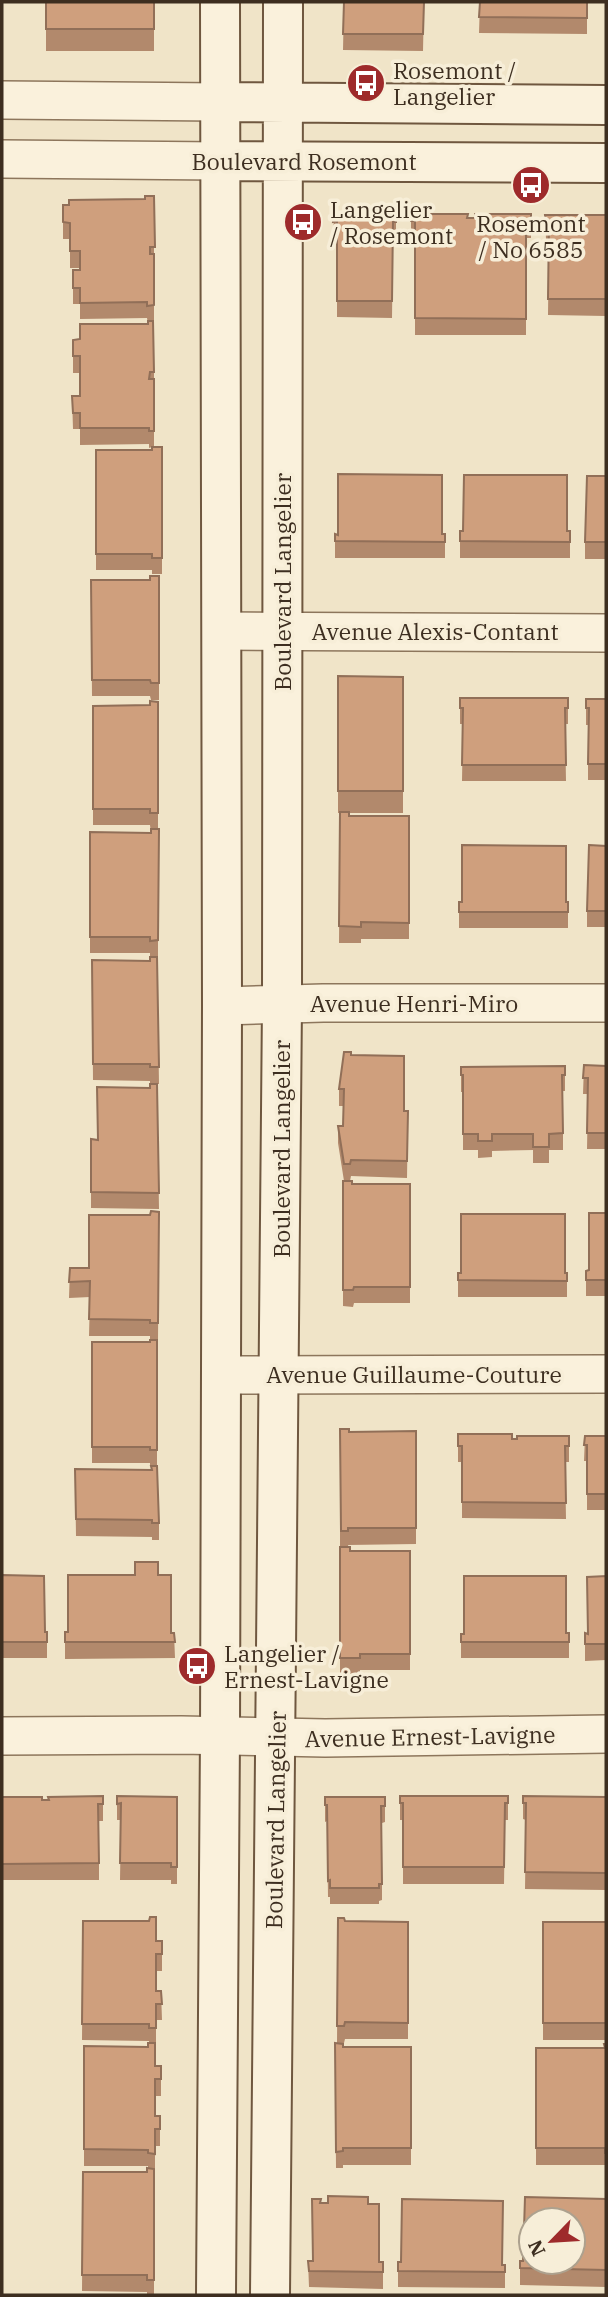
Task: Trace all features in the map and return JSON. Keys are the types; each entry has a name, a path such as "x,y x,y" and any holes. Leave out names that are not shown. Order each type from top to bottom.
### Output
{"main road":[{"path":"216,2295 222,1006 220,2"},
{"name":"Boulevard Langelier","path":"270,2295 282,1004 283,2"},
{"path":"219,102 606,105"},
{"name":"Boulevard Rosemont","path":"219,161 606,163"}],"street":[{"path":"2,100 219,102"},
{"name":"Boulevard Rosemont","path":"2,159 219,161"},
{"name":"Avenue Alexis-Contant","path":"222,631 606,633"},
{"name":"Avenue Henri-Miro","path":"222,1006 606,1003"},
{"name":"Avenue Guillaume-Couture","path":"221,1375 606,1374"},
{"name":"Avenue Ernest-Lavigne","path":"2,1736 276,1738 606,1734"}],"building":[{"path":"46,2 154,2 154,29 46,29"},
{"path":"344,2 424,2 423,34 343,34"},
{"path":"480,2 587,2 587,18 479,17"},
{"path":"145,196 154,196 155,247 150,247 150,254 154,254 154,305 147,306 147,302 80,303 80,288 73,288 73,270 80,270 80,251 70,251 70,223 63,222 63,205 69,205 69,200 145,199"},
{"path":"334,214 396,215 396,222 393,222 392,301 337,301 337,221 333,222"},
{"path":"411,214 468,214 467,218 475,218 475,214 531,214 531,221 526,221 526,319 415,318 415,221 411,221"},
{"path":"545,215 606,215 606,299 548,299 549,222 546,223"},
{"path":"148,321 153,321 154,372 150,372 149,379 154,379 154,431 149,431 149,428 80,428 80,413 73,413 72,396 80,396 80,356 73,356 73,340 80,339 80,324 148,324"},
{"path":"152,447 162,447 162,558 152,558 152,554 96,554 96,450 152,450"},
{"path":"338,474 442,475 442,534 445,534 445,542 335,541 335,534 338,535"},
{"path":"464,475 567,475 567,531 570,531 570,542 460,541 460,531 463,531"},
{"path":"587,476 606,476 606,542 585,542"},
{"path":"150,576 159,576 159,683 151,683 150,680 92,680 91,580 150,580"},
{"path":"338,676 403,677 403,791 338,791"},
{"path":"460,698 568,698 568,708 565,708 566,765 462,765 463,708 460,708"},
{"path":"586,699 606,699 606,764 588,764 589,708 586,708"},
{"path":"150,701 158,702 158,813 150,813 150,809 93,809 93,706 150,705"},
{"path":"340,812 349,812 349,816 409,816 409,923 361,922 361,927 339,926"},
{"path":"151,829 159,829 158,940 150,941 150,937 90,937 90,832 151,833"},
{"path":"462,845 566,846 568,912 459,912 459,902 462,902"},
{"path":"589,845 606,846 606,911 587,911"},
{"path":"150,957 157,957 159,1067 150,1067 150,1064 93,1064 92,960 150,961"},
{"path":"344,1052 351,1052 351,1055 404,1056 404,1111 408,1111 407,1161 351,1160 350,1164 344,1164 338,1126 343,1126 344,1089 339,1089"},
{"path":"584,1065 606,1066 606,1133 587,1133 588,1078 583,1078"},
{"path":"565,1066 565,1075 562,1075 563,1133 549,1134 549,1147 533,1147 533,1134 492,1134 492,1141 478,1141 478,1134 463,1134 461,1067"},
{"path":"150,1084 157,1084 159,1193 91,1192 91,1139 98,1140 97,1087 150,1088"},
{"path":"343,1181 352,1181 352,1184 410,1184 410,1287 354,1287 353,1290 343,1290"},
{"path":"151,1211 159,1212 158,1323 150,1323 150,1320 89,1319 90,1281 69,1282 70,1268 89,1268 89,1215 150,1215"},
{"path":"589,1213 606,1213 606,1280 586,1280 586,1271 589,1270"},
{"path":"461,1214 565,1214 567,1281 458,1280 458,1273 461,1273"},
{"path":"157,1340 157,1450 150,1450 150,1447 92,1447 92,1342"},
{"path":"340,1429 349,1429 349,1432 416,1431 416,1528 348,1528 348,1531 341,1531"},
{"path":"458,1434 512,1434 512,1439 517,1439 517,1436 569,1436 569,1446 565,1446 566,1503 462,1502 462,1446 458,1446"},
{"path":"585,1436 606,1436 606,1494 587,1494"},
{"path":"151,1466 157,1466 159,1523 152,1523 152,1520 76,1519 75,1469 152,1470"},
{"path":"340,1547 350,1547 350,1551 410,1551 410,1654 360,1654 360,1658 340,1658"},
{"path":"135,1562 158,1562 158,1575 171,1575 171,1633 174,1633 175,1642 65,1642 65,1632 68,1632 68,1575 135,1575"},
{"path":"2,1575 44,1576 47,1642 2,1642"},
{"path":"464,1576 566,1576 566,1633 569,1633 569,1642 461,1642 461,1634 464,1634"},
{"path":"606,1576 606,1644 585,1644 585,1633 588,1634 587,1577"},
{"path":"103,1796 103,1804 98,1804 99,1863 2,1864 2,1797 42,1797 42,1800 49,1800 48,1797"},
{"path":"117,1796 177,1797 177,1867 171,1867 171,1863 120,1863 121,1803 117,1804"},
{"path":"400,1796 508,1796 508,1803 505,1803 504,1867 403,1867 403,1803 400,1803"},
{"path":"523,1796 606,1797 606,1873 525,1872 526,1803 523,1803"},
{"path":"325,1797 385,1797 385,1806 381,1806 382,1884 379,1884 379,1888 330,1888"},
{"path":"150,1917 156,1917 156,1941 162,1941 162,1954 156,1954 156,1991 161,1991 162,2004 156,2004 156,2028 149,2028 149,2024 82,2024 83,1921 149,1921"},
{"path":"338,1918 344,1918 345,1921 408,1922 408,2023 345,2022 344,2026 337,2026"},
{"path":"543,1922 606,1922 606,2023 543,2023"},
{"path":"148,2043 155,2043 155,2066 161,2066 161,2079 155,2079 155,2116 160,2116 160,2129 155,2129 155,2154 148,2153 148,2150 84,2149 84,2046 148,2047"},
{"path":"335,2043 343,2044 343,2047 411,2047 411,2148 343,2148 343,2151 336,2152"},
{"path":"606,2044 606,2153 605,2148 536,2148 536,2048 605,2048"},
{"path":"147,2168 154,2169 154,2280 147,2280 147,2275 82,2275 83,2172 147,2172"},
{"path":"328,2196 368,2197 368,2204 379,2204 379,2262 383,2262 383,2272 309,2271 308,2261 313,2261 312,2199 321,2199 320,2203 328,2203"},
{"path":"525,2197 606,2199 606,2270 587,2270 587,2206 525,2206"},
{"path":"402,2199 503,2201 502,2265 505,2265 505,2272 398,2271 398,2262 401,2262"}],"place":[{"name":"Rosemont / Langelier","path":"366,83"},
{"name":"Rosemont / No 6585","path":"531,185"},
{"name":"Langelier / Rosemont","path":"303,222"},
{"name":"Langelier / Ernest-Lavigne","path":"197,1666"}]}
